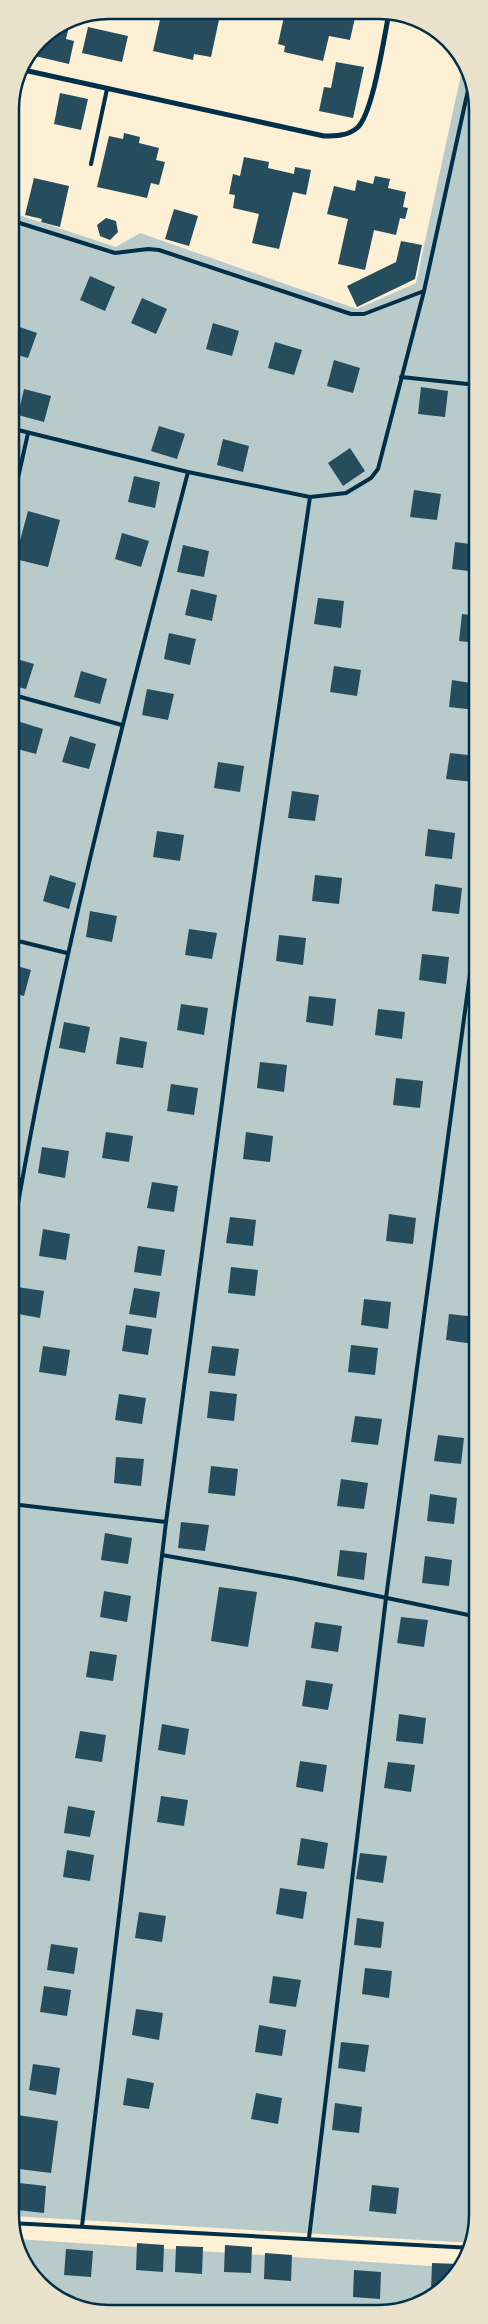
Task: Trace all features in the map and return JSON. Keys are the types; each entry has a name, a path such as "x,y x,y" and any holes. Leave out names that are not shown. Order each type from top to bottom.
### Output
{"street":[{"path":"28,71 324,136 343,135 357,128 368,111 388,20"}],"lane":[{"path":"91,164 107,89"},
{"path":"19,430 188,472 310,497 346,493 371,478 378,469 424,291 468,91"},
{"path":"19,223 115,253 148,249 159,250 351,314 364,314 424,291"},
{"path":"401,376 469,384"},
{"path":"19,474 28,433"},
{"path":"19,1196 67,953 122,725 188,472"},
{"path":"82,2226 166,1522 234,1013 310,497"},
{"path":"19,696 122,725"},
{"path":"19,941 67,953"},
{"path":"309,2238 386,1598 469,981"},
{"path":"19,1505 166,1522"},
{"path":"162,1555 469,1615"},
{"path":"20,2223 463,2247"}],"shaded area":[{"path":"461,73 468,91 469,109 468,2233 464,2243 19,2216 19,215 116,247 140,233 357,309 416,283"},
{"path":"22,2239 453,2267 439,2283 429,2290 397,2304 91,2304 69,2296 49,2283 37,2270 28,2255"}],"building":[{"path":"160,19 219,19 211,57 194,54 193,60 153,51"},
{"path":"283,19 355,19 350,40 329,36 323,61 284,52 285,46 278,44"},
{"path":"88,27 128,36 122,62 82,53"},
{"path":"69,28 66,39 74,41 69,64 36,56 54,37"},
{"path":"336,62 364,67 353,118 319,111 324,87 331,88"},
{"path":"60,93 88,99 81,130 54,124"},
{"path":"124,133 140,137 139,143 159,148 156,160 165,162 159,185 151,183 147,198 97,187 109,136 123,139"},
{"path":"244,157 269,162 268,168 294,174 295,167 311,170 306,195 293,192 279,249 252,243 259,214 233,208 235,195 229,194 233,174 240,176"},
{"path":"375,176 390,179 388,188 406,192 403,207 408,208 405,219 400,218 396,235 374,230 365,270 338,264 348,219 327,214 334,186 355,191 357,180 373,184"},
{"path":"34,178 69,186 60,227 41,222 42,219 25,215"},
{"path":"174,209 198,216 189,246 165,239"},
{"path":"106,218 116,221 118,232 110,240 100,236 97,225"},
{"path":"401,241 422,245 415,279 357,307 347,286 396,262"},
{"path":"90,276 115,287 105,311 80,300"},
{"path":"142,298 167,309 156,334 131,323"},
{"path":"213,323 239,331 232,356 206,349"},
{"path":"19,327 37,333 28,358 19,356"},
{"path":"275,342 302,350 294,375 268,368"},
{"path":"334,360 360,368 353,393 327,386"},
{"path":"421,387 448,391 445,417 418,414"},
{"path":"24,389 51,396 44,422 19,415"},
{"path":"159,426 185,434 177,459 151,451"},
{"path":"223,439 249,446 243,472 217,465"},
{"path":"350,448 365,471 343,486 328,463"},
{"path":"134,476 160,482 155,508 128,502"},
{"path":"414,490 441,494 437,520 410,517"},
{"path":"28,511 60,520 48,567 19,560 19,544"},
{"path":"122,533 149,541 141,567 115,559"},
{"path":"455,542 469,544 469,571 452,569"},
{"path":"183,545 209,551 204,577 177,572"},
{"path":"191,589 217,595 212,621 185,615"},
{"path":"318,598 344,601 341,628 314,624"},
{"path":"462,614 469,615 469,642 459,641"},
{"path":"169,633 196,639 190,665 164,659"},
{"path":"19,660 34,664 26,689 19,687"},
{"path":"334,666 361,670 357,696 330,692"},
{"path":"81,671 107,679 100,704 74,697"},
{"path":"452,680 469,683 469,709 449,707"},
{"path":"147,689 174,694 168,720 142,715"},
{"path":"19,722 43,729 36,754 19,749"},
{"path":"70,736 96,744 89,769 62,762"},
{"path":"450,753 469,755 469,782 446,779"},
{"path":"218,762 244,766 240,792 214,788"},
{"path":"292,791 319,795 315,821 288,818"},
{"path":"428,829 455,833 452,859 425,856"},
{"path":"157,831 184,835 180,861 153,857"},
{"path":"50,875 76,883 69,909 43,901"},
{"path":"315,875 342,878 339,904 312,901"},
{"path":"435,884 462,888 459,914 432,911"},
{"path":"90,911 117,916 112,942 86,937"},
{"path":"189,929 217,933 212,959 185,955"},
{"path":"279,935 306,938 303,965 276,961"},
{"path":"422,954 449,957 446,984 419,980"},
{"path":"19,967 31,970 24,996 19,995"},
{"path":"309,996 336,999 333,1026 306,1022"},
{"path":"181,1004 208,1008 204,1035 177,1030"},
{"path":"378,1009 405,1012 402,1039 375,1035"},
{"path":"64,1022 90,1027 85,1053 59,1048"},
{"path":"120,1037 147,1042 143,1068 116,1064"},
{"path":"260,1062 287,1065 284,1092 257,1088"},
{"path":"396,1078 423,1081 420,1108 393,1105"},
{"path":"171,1084 198,1088 194,1115 167,1111"},
{"path":"106,1132 133,1136 129,1162 102,1158"},
{"path":"246,1132 273,1136 270,1162 243,1159"},
{"path":"42,1147 69,1151 65,1178 38,1173"},
{"path":"152,1182 178,1186 174,1212 147,1208"},
{"path":"389,1214 416,1218 413,1244 386,1241"},
{"path":"230,1217 256,1220 253,1246 226,1243"},
{"path":"43,1229 70,1234 66,1260 39,1256"},
{"path":"138,1246 165,1250 161,1276 134,1272"},
{"path":"231,1267 258,1270 255,1296 228,1293"},
{"path":"19,1287 44,1291 40,1318 19,1314"},
{"path":"134,1288 160,1292 156,1318 129,1314"},
{"path":"364,1299 391,1302 388,1329 361,1325"},
{"path":"449,1314 469,1316 469,1343 446,1340"},
{"path":"126,1325 152,1329 148,1355 122,1351"},
{"path":"351,1345 378,1348 375,1375 348,1372"},
{"path":"43,1346 70,1350 66,1376 39,1372"},
{"path":"212,1346 239,1349 235,1376 208,1373"},
{"path":"210,1391 237,1394 234,1421 207,1418"},
{"path":"119,1394 146,1398 142,1424 115,1420"},
{"path":"355,1416 382,1419 378,1445 351,1442"},
{"path":"438,1435 464,1438 461,1464 434,1461"},
{"path":"116,1457 144,1459 141,1486 114,1483"},
{"path":"211,1466 238,1469 235,1496 208,1493"},
{"path":"341,1479 368,1483 364,1509 337,1506"},
{"path":"430,1494 457,1498 454,1524 427,1521"},
{"path":"181,1522 209,1525 205,1551 178,1548"},
{"path":"105,1533 132,1538 128,1564 101,1560"},
{"path":"340,1550 367,1553 364,1580 337,1576"},
{"path":"425,1556 452,1560 449,1586 422,1583"},
{"path":"219,1587 257,1592 248,1647 211,1641"},
{"path":"104,1591 131,1596 127,1622 100,1617"},
{"path":"401,1617 428,1620 424,1647 397,1643"},
{"path":"315,1622 342,1626 338,1652 311,1648"},
{"path":"90,1651 117,1655 113,1681 86,1677"},
{"path":"306,1680 333,1684 328,1710 302,1706"},
{"path":"399,1714 426,1718 423,1744 396,1741"},
{"path":"162,1724 189,1729 185,1755 158,1750"},
{"path":"80,1731 106,1735 102,1762 75,1758"},
{"path":"300,1761 327,1765 323,1792 296,1787"},
{"path":"388,1762 415,1765 411,1792 384,1788"},
{"path":"161,1796 188,1800 184,1826 157,1822"},
{"path":"68,1806 95,1811 90,1837 64,1833"},
{"path":"301,1838 328,1843 324,1869 297,1865"},
{"path":"67,1850 94,1855 90,1881 63,1877"},
{"path":"360,1853 387,1856 383,1883 356,1879"},
{"path":"280,1888 307,1892 303,1919 276,1914"},
{"path":"139,1912 166,1916 162,1942 135,1938"},
{"path":"357,1918 384,1922 381,1948 354,1945"},
{"path":"51,1944 78,1948 74,1974 47,1970"},
{"path":"365,1968 392,1971 389,1998 362,1994"},
{"path":"273,1976 301,1980 296,2007 269,2003"},
{"path":"44,1986 71,1990 67,2016 40,2012"},
{"path":"136,2009 163,2013 159,2040 132,2035"},
{"path":"259,2025 286,2030 282,2056 255,2052"},
{"path":"341,2042 369,2045 365,2072 338,2068"},
{"path":"33,2064 60,2068 56,2095 29,2090"},
{"path":"127,2078 154,2083 149,2109 123,2105"},
{"path":"256,2093 282,2098 278,2124 251,2119"},
{"path":"335,2103 362,2107 359,2133 332,2130"},
{"path":"19,2115 58,2121 51,2173 19,2169"},
{"path":"19,2183 46,2186 44,2213 19,2210"},
{"path":"372,2185 399,2188 396,2214 369,2211"},
{"path":"137,2243 164,2245 163,2272 136,2270"},
{"path":"225,2245 252,2247 251,2273 224,2272"},
{"path":"176,2246 203,2247 202,2274 175,2272"},
{"path":"66,2249 93,2251 91,2277 64,2275"},
{"path":"265,2253 292,2255 291,2281 264,2279"},
{"path":"432,2263 455,2264 443,2279 431,2289"},
{"path":"354,2270 381,2272 380,2299 353,2297"}]}
